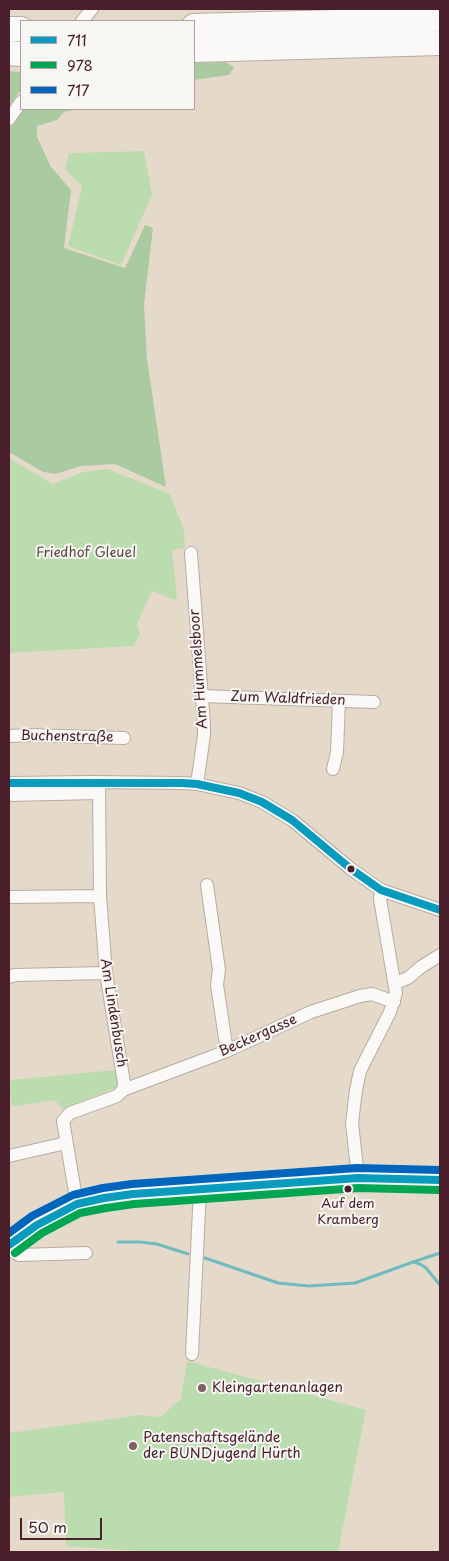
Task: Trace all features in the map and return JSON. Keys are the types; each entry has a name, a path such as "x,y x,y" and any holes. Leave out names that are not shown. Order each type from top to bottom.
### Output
{"highway":[{"path":"195,26 440,19"},
{"path":"195,50 440,43"}],"street":[{"path":"83,20 92,9"},
{"path":"9,119 20,103"},
{"name":"Am Hummelsboor","path":"192,553 204,735 197,784"},
{"name":"Zum Waldfrieden","path":"202,696 374,702"},
{"path":"333,769 337,752 338,700"},
{"name":"Buchenstraße","path":"9,736 124,738"},
{"path":"9,783 98,787"},
{"path":"9,795 98,787 197,784 239,793 262,802 292,820 351,869 382,890 440,910"},
{"name":"Am Lindenbusch","path":"98,787 100,896 106,973 124,1083 122,1090"},
{"path":"207,885 219,970 217,985 226,1051"},
{"path":"358,1178 352,1123 356,1090 360,1071 394,1002 396,993 380,899 382,890"},
{"path":"9,897 100,896"},
{"path":"395,983 408,978 440,955"},
{"path":"9,977 15,975 106,973"},
{"name":"Beckergasse","path":"122,1090 226,1051 311,1012 360,996 372,994 394,1002"},
{"path":"77,1204 63,1121 70,1113 117,1096 122,1090"},
{"path":"9,1156 66,1144"},
{"path":"86,1253 19,1255 13,1252 9,1245 37,1225 77,1204 133,1194 358,1178 440,1180"},
{"path":"192,1354 200,1189"}],"green space":[{"path":"225,62 234,67 229,75 195,80 195,63"},
{"path":"9,71 20,72 20,91 9,106"},
{"path":"23,110 73,110 64,112 57,120 37,126 37,137 51,167 71,190 64,248 125,268 145,225 153,228 144,304 147,359 166,487 115,464 81,466 55,474 43,472 9,452 9,128"},
{"path":"144,151 152,195 121,265 68,246 82,186 65,170 69,153"},
{"name":"Friedhof Gleuel","path":"9,458 53,484 83,472 108,469 170,494 184,530 185,548 172,550 177,597 175,600 152,591 137,624 140,634 134,646 9,653"},
{"path":"116,1070 119,1082 115,1088 62,1109 55,1100 12,1105 9,1089 11,1080"},
{"path":"187,1361 366,1410 338,1552 151,1552 66,1546 64,1492 9,1497 9,1433 140,1415 160,1417 181,1399"}],"waterway":[{"path":"118,1242 157,1244 188,1254"},
{"path":"413,1262 440,1253"},
{"path":"205,1258 278,1283 309,1286 355,1283 413,1262 426,1268 440,1285"}],"transit line":[{"name":"711","path":"9,783 182,783 197,784 239,793 262,802 292,820 351,869 381,890 440,910"},
{"name":"717","path":"9,1233 32,1216 73,1195 103,1188 132,1184 357,1168 440,1170"},
{"name":"711","path":"9,1245 37,1225 77,1204 104,1198 133,1194 358,1178 440,1180"},
{"name":"978","path":"15,1253 42,1233 80,1213 106,1208 134,1204 358,1188 440,1190"}],"place":[{"name":"Auf dem Kramberg","path":"348,1189"},
{"name":"Kleingartenanlagen","path":"202,1388"},
{"name":"Patenschaftsgelände der BUNDjugend Hürth","path":"133,1446"}]}
